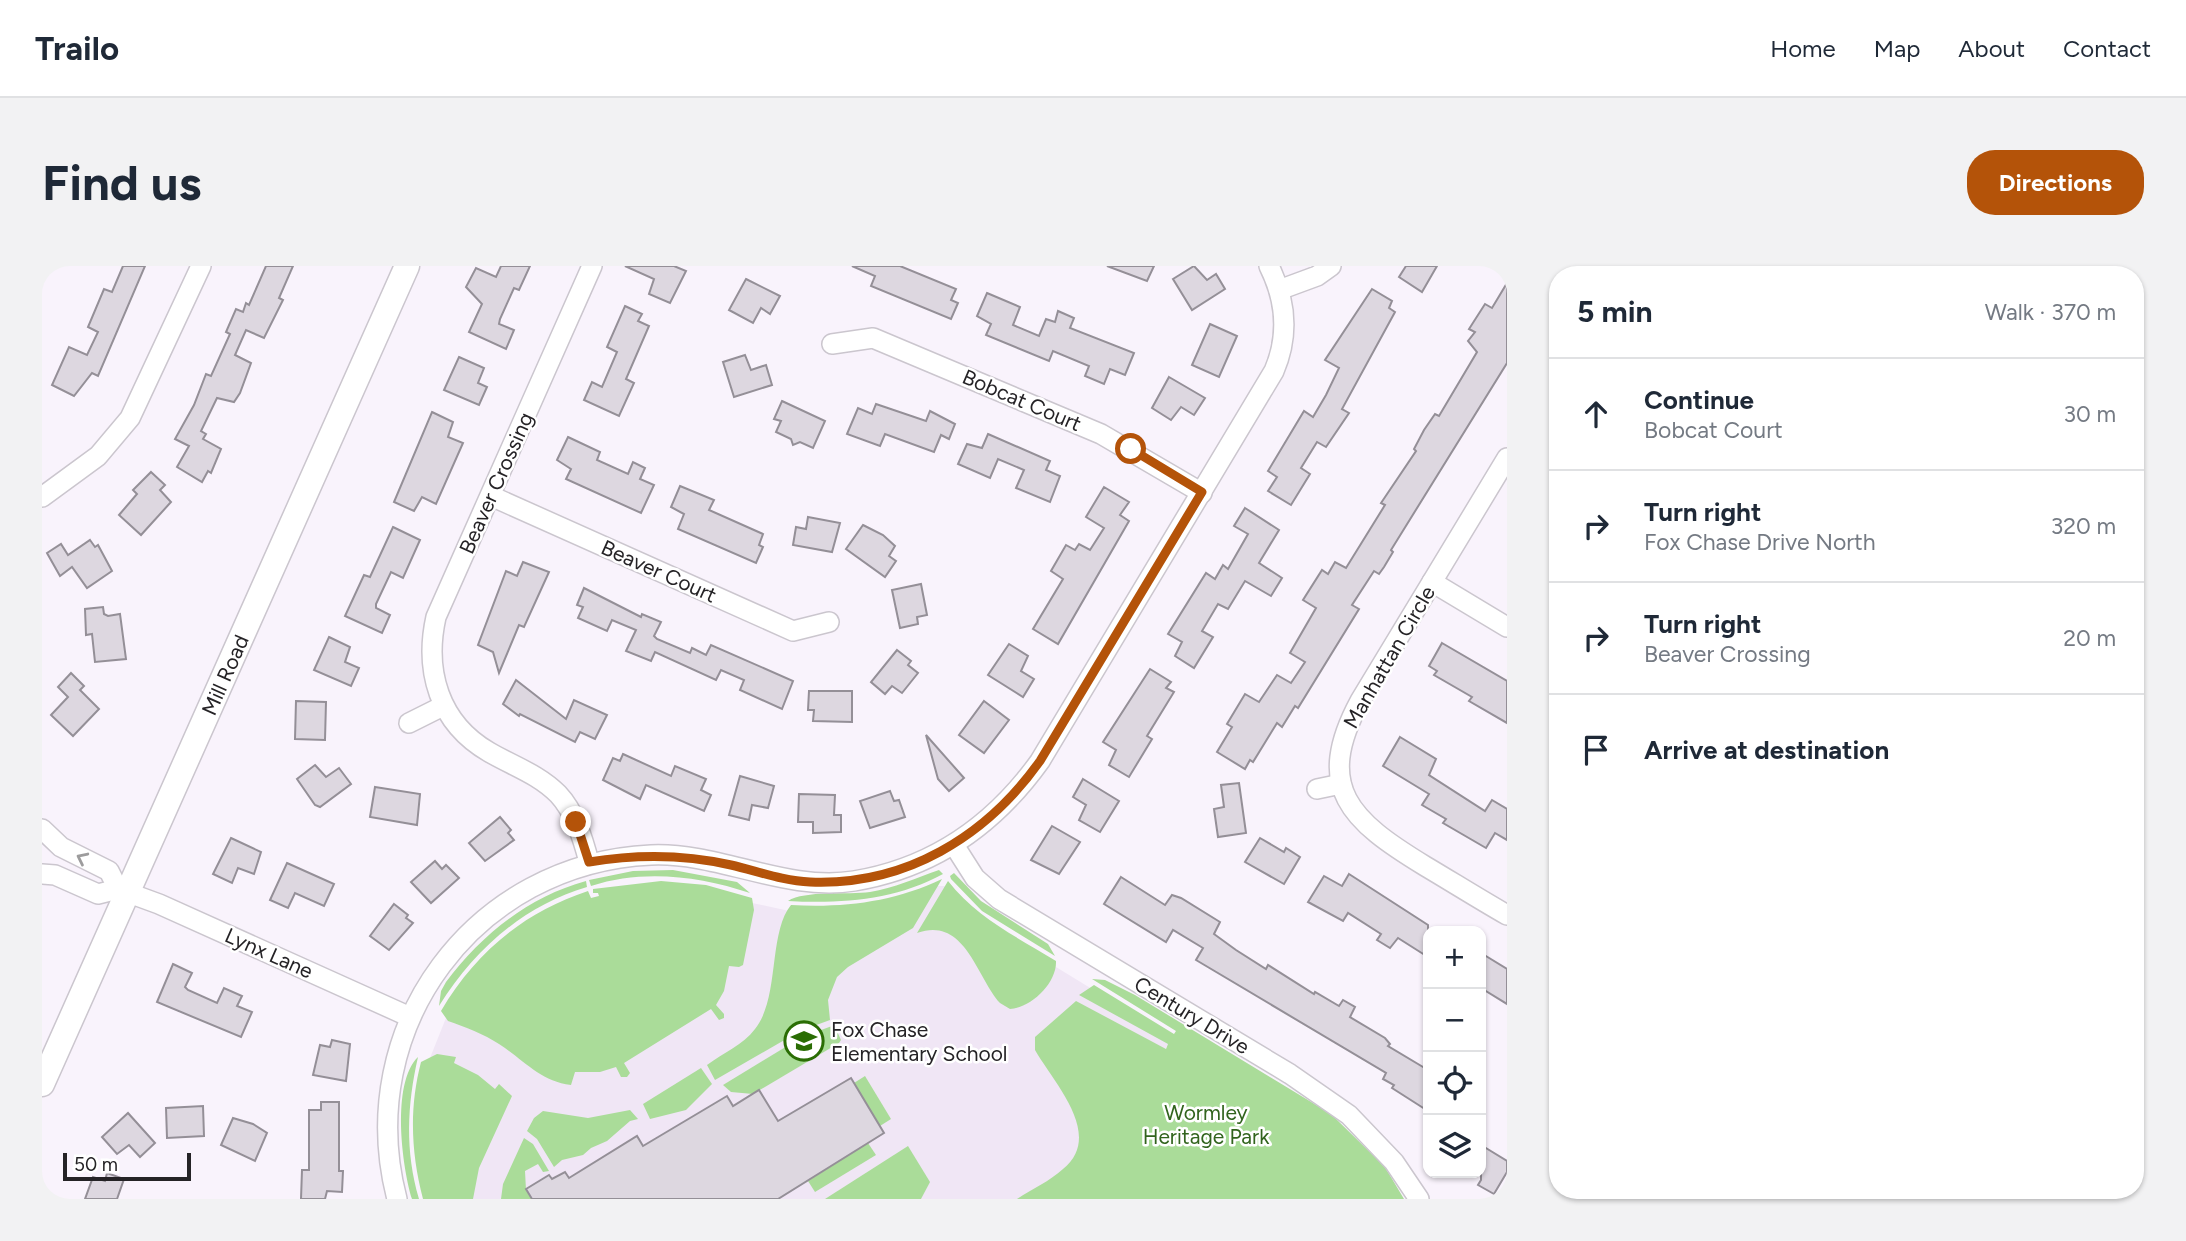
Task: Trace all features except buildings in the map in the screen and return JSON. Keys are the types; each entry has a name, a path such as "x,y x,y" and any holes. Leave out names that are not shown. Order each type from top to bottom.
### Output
{"street":[{"path":"42,497 98,456 130,418 201,266"},
{"name":"Mill Road","path":"42,1084 123,890 407,266"},
{"name":"Beaver Crossing","path":"589,862 576,822 559,796 538,777 479,745 463,732 443,706 435,685 431,640 436,617 593,266"},
{"path":"397,1199 392,1178 388,1133 391,1084 400,1041 428,982 465,936 509,901 545,880 589,862 654,855 693,858 808,882 852,881 893,872 937,855 1000,810 1027,779 1262,395 1280,358 1284,319 1279,290 1269,266"},
{"path":"1279,290 1317,276 1331,266"},
{"name":"Bobcat Court","path":"832,344 873,338 1101,434 1202,492"},
{"name":"Manhattan Circle","path":"1507,458 1345,729 1339,756 1341,784 1351,809 1370,831 1507,915"},
{"name":"Beaver Court","path":"491,496 793,631 829,622"},
{"path":"1432,582 1507,627"},
{"path":"409,723 443,706"},
{"path":"1317,789 1341,784"},
{"path":"42,830 61,847 109,871 123,890 98,894 55,875 42,874"},
{"name":"Century Drive","path":"954,845 975,878 999,899 1290,1074 1349,1115 1394,1162 1419,1199"},
{"name":"Lynx Lane","path":"123,890 410,1017"}],"shaded area":[{"name":"Fox Chase Elementary School","path":"935,886 947,886 966,912 1172,1038 1098,1158 1033,1199 434,1199 428,1063 450,1008 558,909 621,889 729,898 794,912 851,911"}],"green space":[{"path":"673,870 737,882 750,893 711,882 671,877 631,878 591,886 589,880 633,871"},
{"path":"939,870 943,874 925,883 887,895 848,901 788,901 805,895 879,890"},
{"path":"954,873 981,901 1048,944 1055,956 982,911 951,879 950,876"},
{"path":"942,879 913,928 848,967 837,977 828,1000 830,1020 800,1031 715,1080 707,1065 745,1040 763,1016 779,932 791,905 868,902 906,893"},
{"path":"586,881 587,887 542,906 502,933 468,966 439,1006 441,991 446,982 490,934 525,908"},
{"path":"661,881 706,885 752,898 754,910 743,965 729,966 724,991 716,1005 724,1018 719,1020 711,1009 624,1063 630,1073 627,1077 621,1077 616,1067 600,1072 575,1072 571,1085 560,1083 533,1069 493,1040 448,1021 441,1011 454,990 486,953 503,937 543,910 588,891 591,898 599,896 598,893 593,893 593,889"},
{"path":"948,881 985,916 1056,961 1052,978 1034,999 1018,1008 1010,1009 1000,1003 968,952 958,941 947,933 933,930 917,933"},
{"name":"Wormley Heritage Park","path":"1092,979 1105,980 1135,995 1331,1114 1385,1167 1404,1199 1017,1199 1063,1169 1075,1155 1079,1141 1072,1109 1035,1050 1035,1037 1076,1001 1166,1049 1168,1044 1079,995 1094,985 1174,1034 1176,1031"},
{"path":"832,1026 841,1040 839,1043 753,1094 731,1092 723,1085 802,1037"},
{"path":"437,1054 456,1057 454,1063 478,1075 495,1089 499,1084 512,1096 479,1168 473,1199 423,1199 414,1148 413,1113 421,1062"},
{"path":"418,1057 409,1128 411,1163 419,1199 412,1199 405,1167 401,1125 404,1086"},
{"path":"701,1068 712,1084 686,1110 650,1119 643,1104"},
{"path":"865,1076 891,1119 880,1126 854,1083"},
{"path":"630,1110 638,1119 630,1121 607,1141 583,1155 562,1160 554,1167 537,1139 527,1131 534,1118 543,1111 588,1118"},
{"path":"524,1138 533,1144 549,1171 543,1172 538,1164 525,1171 526,1190 532,1199 501,1199 503,1184"},
{"path":"868,1143 876,1155 815,1192 808,1181"},
{"path":"908,1146 930,1182 921,1199 825,1199"}],"place":[{"name":"Fox Chase Elementary School","path":"804,1041"}],"route":[{"path":"576,822 589,862 654,855 693,858 808,882 852,881 893,872 937,855 977,829 1021,788 1040,761 1202,492 1131,449"}]}
